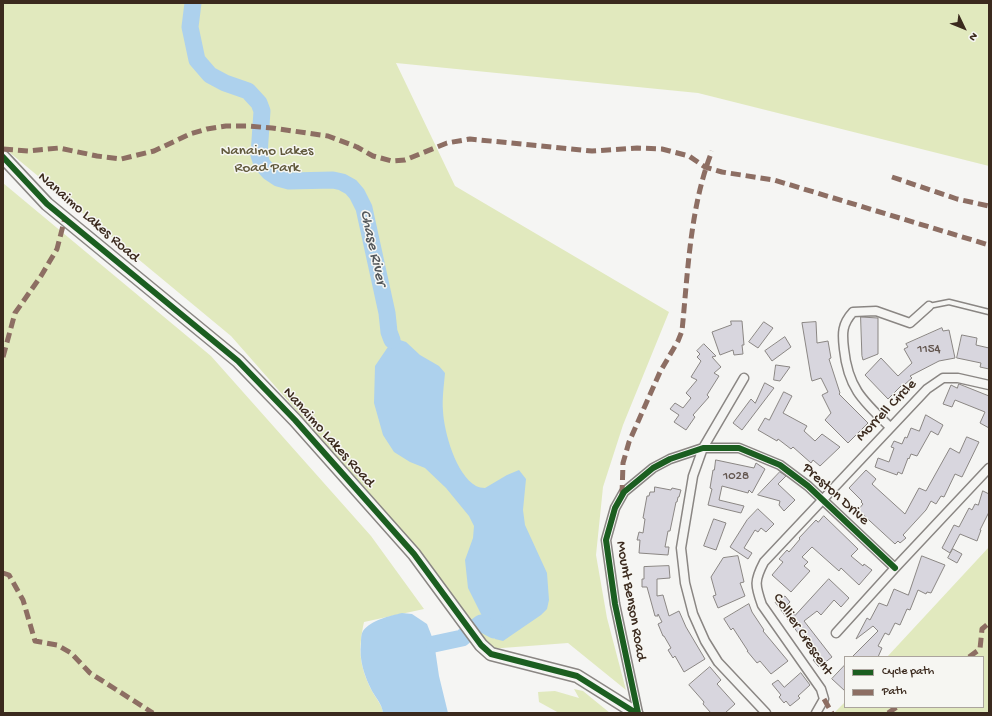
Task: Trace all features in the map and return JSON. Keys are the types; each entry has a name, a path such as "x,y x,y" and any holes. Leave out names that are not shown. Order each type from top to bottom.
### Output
{"street":[{"name":"Nanaimo Lakes Road","path":"3,157 48,204 238,361 295,420 414,554 481,645 491,654 578,676 637,713"},
{"path":"890,427 862,398 847,372 842,336 845,320 853,312 876,311 910,323 929,306"},
{"path":"744,378 703,448 694,476 681,548 685,583 693,614 705,641 723,668 766,713"},
{"name":"Morrell Circle","path":"821,500 927,389 943,378 958,378 989,384"},
{"name":"Preston Drive","path":"638,480 653,468 670,459 703,448 739,448 780,465 808,486 821,500 895,568"},
{"path":"836,633 989,468"},
{"name":"Mount Benson Road","path":"637,713 615,604 606,540 615,508 624,492 638,480"},
{"name":"Collier Crescent","path":"816,713 824,699 821,689 762,605 757,591 757,576 764,562 821,500"}],"lane":[{"path":"929,306 948,302 989,312"}],"green space":[{"name":"Nanaimo Lakes Road Park","path":"3,3 989,3 989,166 698,93 396,63 455,186 669,312 623,425 603,487 596,555 607,618 626,690 568,643 489,649 392,519 231,336 3,147"},
{"path":"3,183 211,356 371,536 424,609 364,622 360,649 362,665 364,673 383,713 3,713"},
{"path":"989,547 989,713 834,713 844,703 844,708 984,708 984,656 888,656"},
{"path":"574,689 583,691 610,713 559,713 539,702 538,692 555,691 579,698"}],"water":[{"path":"394,338 406,342 420,355 439,366 445,373 443,406 446,430 452,452 457,463 469,480 476,486 485,488 519,470 526,479 523,510 525,525 547,573 549,600 547,609 541,615 503,641 495,639 494,630 482,616 468,588 465,560 473,538 474,526 469,516 446,488 425,468 410,462 394,452 383,435 374,403 375,366"},
{"path":"402,613 412,614 427,624 434,642 439,676 448,713 383,713 380,704 369,685 361,661 362,632 366,627 376,621"}],"building":[{"path":"861,317 878,318 878,354 863,360 862,356"},
{"path":"731,321 742,321 744,345 742,345 743,354 734,355 733,350 720,355 712,332 731,325"},
{"path":"764,322 773,328 758,348 749,342"},
{"path":"816,322 817,343 828,341 831,358 829,359 840,393 839,394 868,423 848,443 825,420 831,413 822,395 828,392 821,378 812,381 802,323"},
{"path":"942,328 943,331 949,330 955,358 939,361 910,376 912,378 904,385 903,384 888,399 865,375 881,358 898,376 912,363 904,349 908,347 906,344"},
{"path":"962,335 977,338 976,345 989,348 989,369 980,367 981,363 957,358"},
{"path":"785,337 791,347 772,361 765,351"},
{"path":"704,344 716,356 712,357 721,367 714,373 719,376 707,395 709,397 693,415 695,417 686,430 674,422 679,415 670,409 675,403 683,408 691,398 686,393 697,380 691,377 701,361 697,357 700,354 697,351"},
{"path":"776,365 790,367 780,381 774,380"},
{"path":"765,383 774,388 742,430 733,423 751,399 755,403"},
{"path":"959,384 989,396 989,428 980,423 985,412 955,400 952,407 943,404 951,385 957,388"},
{"path":"784,392 792,396 783,413 807,426 804,431 815,441 822,434 840,447 820,466 813,460 811,463 793,447 791,449 778,439 777,441 758,430 765,418 769,420"},
{"path":"926,415 943,425 938,435 931,431 917,456 911,454 902,474 898,472 897,475 875,467 878,458 889,462 894,448 891,447 894,441 902,444 905,437 907,438 911,428 919,431"},
{"path":"967,437 979,442 962,477 955,474 944,497 941,496 936,504 931,501 926,510 903,535 906,538 900,543 898,541 895,544 858,510 863,504 861,502 862,501 849,488 866,470 876,479 872,484 905,514 919,488 926,491 950,448 959,453"},
{"path":"716,460 754,468 756,463 765,469 752,493 749,490 748,493 722,486 719,500 744,506 741,513 708,505 712,489 710,488 713,470"},
{"path":"780,472 786,476 778,484 795,500 784,511 779,505 780,501 758,495"},
{"path":"655,487 681,490 676,502 670,531 668,531 665,547 669,547 668,555 639,553 640,540 637,540 639,532 643,533 645,519 643,518 647,496 649,496 650,492 654,492"},
{"path":"983,491 989,494 989,512 980,530 977,541 960,534 950,553 942,548 954,525 959,527 969,508 972,510 975,504 978,505"},
{"path":"758,509 774,524 766,532 761,528 758,532 755,530 744,548 752,553 748,559 730,547 747,520"},
{"path":"824,516 858,549 851,556 863,566 864,564 872,570 859,585 841,568 839,571 812,547 802,557 808,562 804,566 810,571 791,592 772,575 783,562 779,559 787,550 789,552 800,539 799,538 816,520 818,522"},
{"path":"714,519 726,523 716,550 704,546"},
{"path":"953,549 962,554 957,563 948,558"},
{"path":"738,556 744,582 740,583 745,596 718,608 713,596 716,595 711,577 723,558"},
{"path":"922,556 945,565 931,593 927,592 926,594 918,590 910,610 907,609 900,625 895,623 889,635 885,633 878,646 882,648 878,656 853,656 878,631 873,626 856,639 867,618 870,620 879,603 887,606 894,589 908,595"},
{"path":"669,566 670,578 657,579 657,596 663,595 669,616 679,611 686,627 705,659 684,672 675,656 673,658 668,650 671,648 663,636 658,624 662,622 658,614 658,616 655,616 647,587 642,587 644,567"},
{"path":"829,579 849,598 841,607 834,600 821,615 817,611 804,621 832,657 819,667 813,660 816,657 775,602 785,596 790,602 785,607 795,615"},
{"path":"749,604 752,612 764,630 763,631 788,661 771,674 760,661 757,663 747,651 733,628 731,630 724,619"},
{"path":"844,666 844,690 832,679"},
{"path":"710,667 721,680 717,684 735,704 725,713 711,713 703,704 704,702 689,685"},
{"path":"801,673 810,685 798,696 800,698 790,706 786,701 784,703 779,697 781,695 772,684 778,680 784,687"}],"waterway":[{"name":"Chase River","path":"193,3 190,27 197,60 210,75 225,83 248,91 259,103 262,111 259,155 262,164 269,172 278,178 289,181 333,180 342,182 351,187 357,194 364,208 387,313 389,332 392,340"},
{"name":"Chase River","path":"477,626 481,623 494,630"},
{"name":"Chase River","path":"434,644 462,638 470,631"}],"marked path":[{"path":"3,149 28,151 59,148 97,156 121,159 154,151 190,134 226,126 272,128 328,136 357,147 373,156 392,161 405,160 447,143 470,139 592,151 637,148 662,149 689,156 705,167 722,172 774,180 989,245"},
{"path":"622,495 623,463 629,442 660,372 678,341 682,331 688,262 694,217 699,194 712,151"},
{"path":"892,177 957,199 989,206"},
{"path":"3,357 15,313 41,276 57,249 65,218"},
{"path":"3,573 9,575 23,600 35,641 57,645 71,653 90,673 153,713"},
{"path":"970,656 980,649 982,629 989,623"},
{"path":"824,699 832,713"},
{"path":"888,713 896,708"}],"cycle path":[{"path":"3,157 47,204 238,361 295,420 414,554 481,645 491,654 577,676 636,713"},
{"path":"638,713 615,604 606,540 615,508 624,492 653,468 670,459 703,448 739,448 780,465 808,486 895,568"}]}
